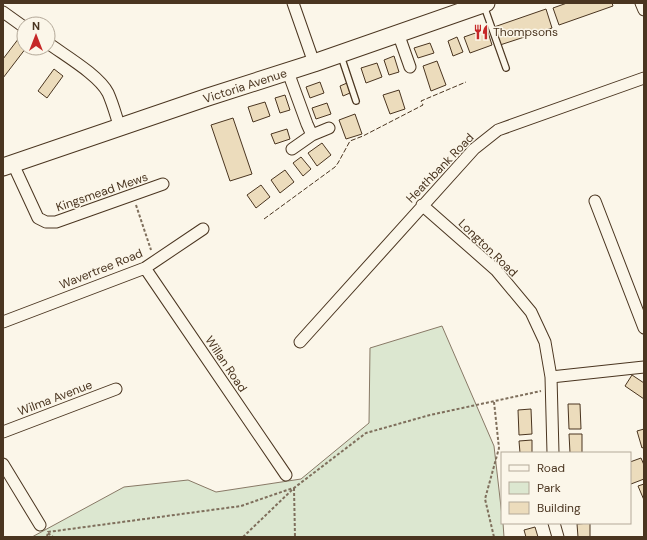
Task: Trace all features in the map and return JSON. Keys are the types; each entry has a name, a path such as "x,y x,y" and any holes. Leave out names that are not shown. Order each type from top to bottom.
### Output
{"main road":[{"name":"Victoria Avenue","path":"8,166 288,72 484,4"}],"street":[{"path":"3,8 7,3"},
{"path":"294,3 314,63"},
{"path":"642,3 644,10"},
{"path":"3,12 16,21"},
{"path":"398,33 410,67"},
{"path":"56,49 92,74 101,83 107,92 120,128"},
{"path":"288,72 312,135"},
{"name":"Heathbank Road","path":"300,342 474,149 498,130 644,78"},
{"path":"292,149 312,135 329,128"},
{"name":"Kingsmead Mews","path":"8,166 38,218 46,222 56,222 163,184"},
{"path":"595,201 644,328"},
{"name":"Longton Road","path":"422,205 496,270 531,312 545,342 551,377 553,452"},
{"name":"Wavertree Road","path":"3,322 145,268 203,229"},
{"name":"Willan Road","path":"145,268 286,475"},
{"path":"551,377 644,367"},
{"name":"Wilma Avenue","path":"3,432 116,389"},
{"path":"3,464 44,529"},
{"path":"554,524 558,537"}],"lane":[{"path":"484,4 506,68"},
{"path":"340,54 356,101"}],"path":[{"path":"140,219 155,261"},
{"path":"243,537 294,488 366,433 430,415 552,389"},
{"path":"494,402 499,448 485,499 494,537"},
{"path":"44,529 241,506 294,488"},
{"path":"294,488 295,537"}],"green space":[{"path":"442,326 494,446 501,507 501,524 503,524 504,537 32,537 124,487 188,480 216,492 301,479 369,423 370,348"}],"building":[{"path":"567,3 612,3 613,6 559,25 553,8"},
{"path":"546,9 552,28 500,45 494,27"},
{"path":"487,29 492,45 470,53 464,37"},
{"path":"457,37 463,52 453,56 448,41"},
{"path":"16,42 16,56 20,56 3,78 3,59"},
{"path":"430,43 434,53 418,58 414,48"},
{"path":"394,56 399,72 389,75 384,60"},
{"path":"437,61 446,85 431,91 423,66"},
{"path":"377,63 382,77 366,83 361,68"},
{"path":"54,69 63,76 47,98 38,91"},
{"path":"320,82 324,93 310,98 306,87"},
{"path":"347,83 350,93 343,96 340,86"},
{"path":"399,90 405,109 390,114 383,95"},
{"path":"285,95 290,110 280,113 275,98"},
{"path":"265,102 270,116 253,122 248,107"},
{"path":"327,103 331,114 316,119 312,108"},
{"path":"355,114 362,134 346,139 339,120"},
{"path":"233,118 252,174 230,181 211,125"},
{"path":"287,129 290,139 275,144 271,134"},
{"path":"322,143 331,155 317,166 308,153"},
{"path":"301,157 311,169 303,176 293,163"},
{"path":"285,170 294,182 280,193 271,180"},
{"path":"261,185 270,197 256,208 247,195"},
{"path":"632,375 644,383 644,399 625,386"},
{"path":"568,404 580,404 581,429 569,429"},
{"path":"531,409 532,434 519,435 518,410"},
{"path":"644,429 644,447 642,448 637,431"},
{"path":"569,434 582,434 582,452 570,452"},
{"path":"532,440 532,452 520,452 519,441"},
{"path":"641,458 644,465 644,479 631,484 631,462"},
{"path":"644,484 644,500 638,486"},
{"path":"577,524 590,524 590,537 578,537"},
{"path":"535,527 538,537 526,537 524,530"}],"fence":[{"path":"264,219 335,167 350,141 363,136 423,105 421,101 466,82"}],"place":[{"name":"Thompsons","path":"481,32"}]}
